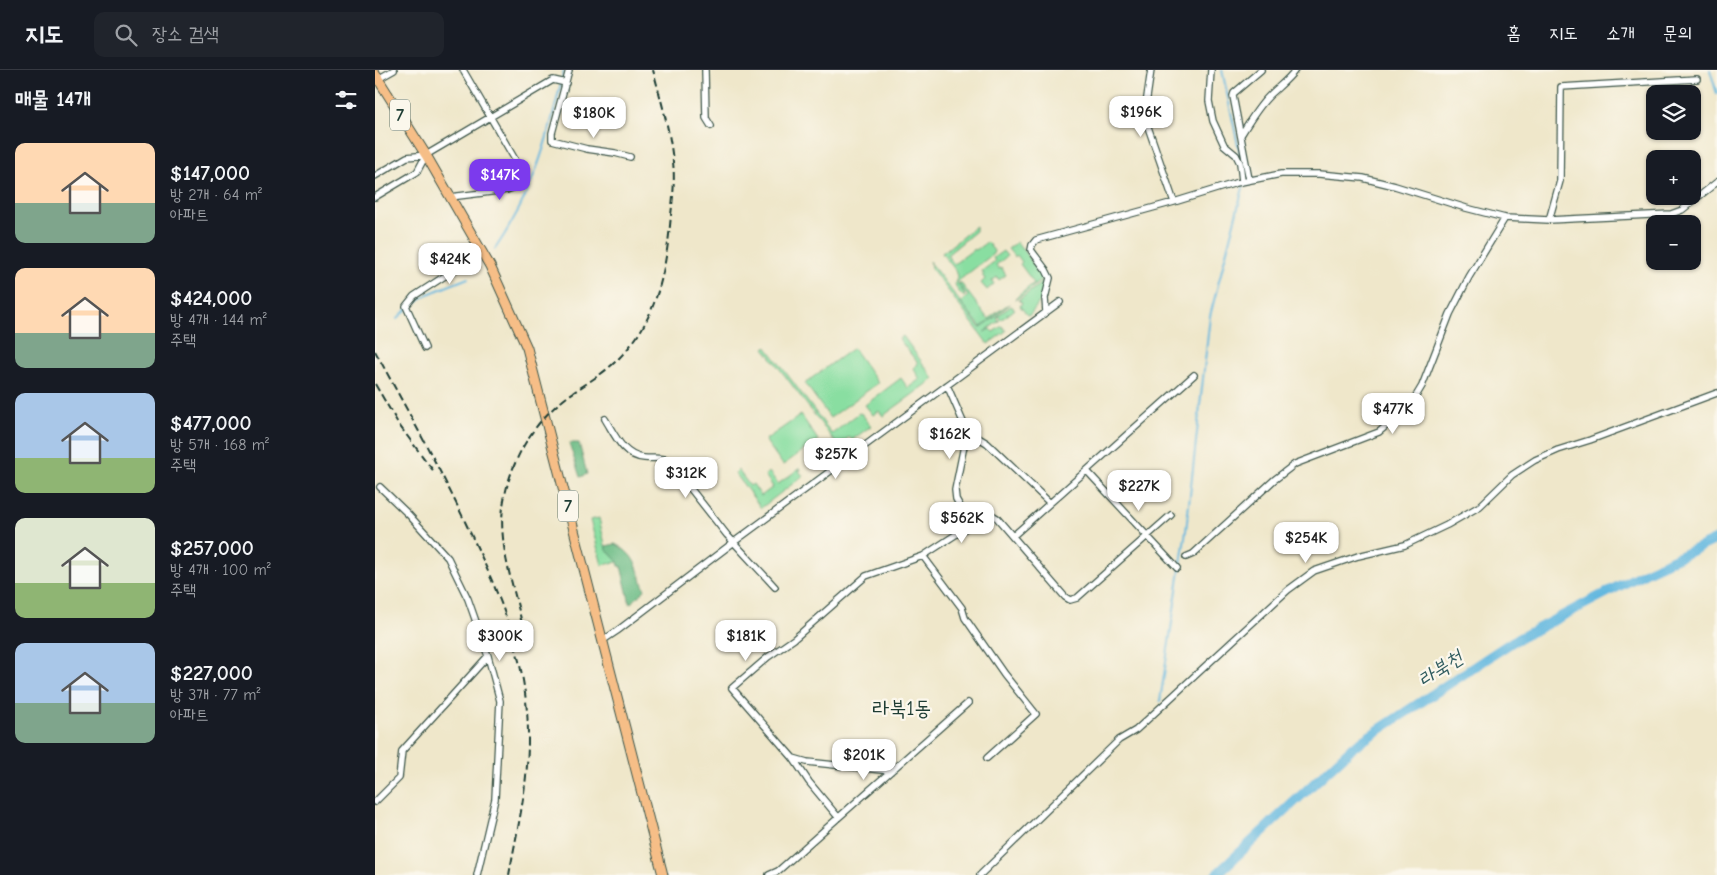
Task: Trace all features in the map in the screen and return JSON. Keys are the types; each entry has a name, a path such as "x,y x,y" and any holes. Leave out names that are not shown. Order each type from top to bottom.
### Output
{"highway":[{"name":"7","path":"377,76 426,155 490,266 527,348 663,875"}],"street":[{"path":"377,76 394,70"},
{"path":"450,197 507,190 524,180 524,175 463,70"},
{"path":"375,176 407,157 426,155 491,117 559,82 569,70"},
{"path":"705,70 706,118 711,126"},
{"path":"1151,70 1145,111 1148,127 1174,202"},
{"path":"1211,70 1209,101 1213,121 1224,145 1236,155 1240,163 1242,181"},
{"path":"1249,180 1233,96 1234,92 1261,70"},
{"path":"1241,135 1249,121 1268,97 1295,70"},
{"path":"1549,220 1560,181 1561,87 1697,79"},
{"path":"559,82 552,140 630,157"},
{"path":"375,197 417,172 426,155"},
{"path":"1046,312 1045,298 1050,278 1031,250 1036,240 1041,237 1174,202 1242,181 1281,174 1319,174 1363,178 1505,218 1549,220 1671,214 1682,210 1717,182"},
{"path":"1186,557 1193,554 1288,468 1379,432 1413,401 1422,386 1450,314 1469,277 1505,218"},
{"path":"425,348 407,309 414,296 482,252"},
{"path":"602,641 1060,302"},
{"path":"1013,536 1194,375"},
{"path":"947,385 967,431 955,490 956,499 971,526"},
{"path":"979,875 1119,740 1136,730 1304,577 1333,564 1358,556 1400,547 1431,534 1480,506 1512,475 1535,460 1717,393"},
{"path":"605,419 624,448 632,455 643,458 659,457 668,460 734,542 775,587"},
{"path":"967,431 987,443 1050,503"},
{"path":"1087,471 1177,568"},
{"path":"380,486 448,558 468,599 500,701 495,799 477,875"},
{"path":"838,816 809,782 793,758 732,688 768,657 794,639 866,576 923,556 989,513 997,518 1065,597 1073,600 1171,515"},
{"path":"923,556 962,608 965,618 999,666 1036,714 987,758"},
{"path":"375,802 399,778 401,751 487,656"},
{"path":"769,875 778,871 968,703"},
{"path":"793,758 807,762 891,771"}],"green space":[{"path":"976,226 976,231 947,255 954,264 987,242 994,251 993,254 957,282 965,295 964,297 956,287 955,282 958,276 956,271 942,253"},
{"path":"1017,242 1044,278 1016,300 1034,283 1020,264 1022,262 1017,255 1015,257 1008,249"},
{"path":"1003,251 1007,256 996,265 999,269 1001,267 1006,275 999,280 997,277 992,281 994,284 987,290 981,283 985,279 982,271 995,261 993,258"},
{"path":"929,261 980,328 1011,306 1015,309 1009,314 1007,313 1008,315 1000,320 999,316 997,318 999,321 984,332 990,329 993,332 1002,326 1006,331 988,344 932,269"},
{"path":"1045,280 1045,290 1041,299 1030,315 1027,315 1020,306 1022,303 1019,300"},
{"path":"960,282 988,319 1010,304 981,327 961,302 968,296 959,285"},
{"path":"903,336 934,379 883,416 879,411 873,415 865,405 901,378 908,388 920,379 913,368 918,364 917,362 899,339"},
{"path":"766,346 832,434 859,413 862,414 871,426 852,440 849,437 838,446 764,348"},
{"path":"853,348 878,383 830,418 805,383"},
{"path":"801,415 818,440 783,465 765,440"},
{"path":"570,443 579,443 587,474 580,477 570,446"},
{"path":"800,468 801,470 799,471 803,476 761,508 735,473 738,470 750,486 753,484 761,496 773,487 765,475 769,472 778,484"},
{"path":"599,518 606,549 618,562 602,565 590,520"},
{"path":"615,544 632,558 645,590 630,604 621,566 606,549 606,546"}],"waterway":[{"path":"495,249 528,191 548,133 564,70"},
{"path":"1222,70 1241,159"},
{"path":"1710,70 1717,94"},
{"path":"1160,701 1186,531 1210,316 1244,184"},
{"path":"397,319 410,306 428,294 468,278"},
{"name":"라북천","path":"1216,875 1353,747 1512,642 1646,572 1717,539"}],"railway":[{"path":"524,634 508,567 502,517 507,486 517,458 532,433 551,411 608,368 629,348 650,314 662,276 669,236 674,169 672,150 653,70"},
{"path":"375,351 435,461 480,554 502,605 518,658 527,712 528,758 509,875"},
{"path":"375,384 399,425 435,473"}],"district":[{"name":"라북1동","path":"902,708"}]}
